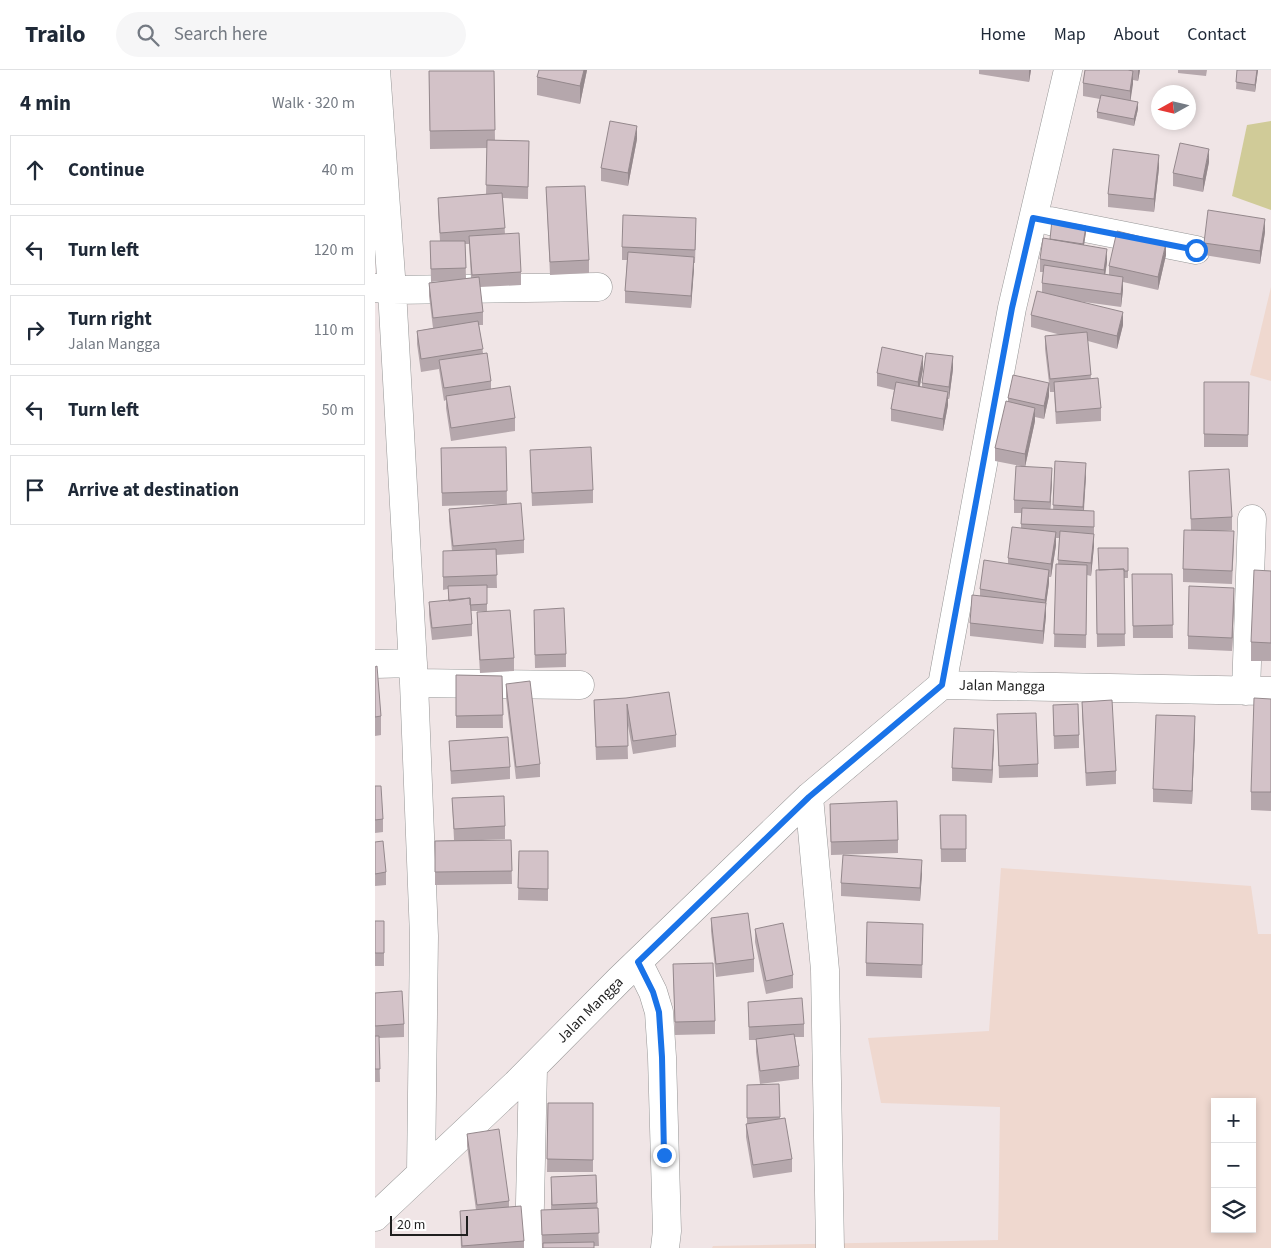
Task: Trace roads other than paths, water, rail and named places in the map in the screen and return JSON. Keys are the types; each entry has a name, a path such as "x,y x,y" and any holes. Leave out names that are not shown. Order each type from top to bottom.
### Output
{"street":[{"path":"376,70 384,289 414,673 424,936 421,1173"},
{"path":"942,685 1012,308 1068,70"},
{"path":"1033,218 1196,250"},
{"path":"384,289 598,287"},
{"path":"1252,519 1259,691"},
{"path":"375,664 414,673 580,685"},
{"name":"Jalan Mangga","path":"375,1217 533,1068 638,962 809,797 942,685 1259,691"},
{"path":"809,797 825,970 830,1248"},
{"path":"638,962 653,992 659,1012 667,1231 665,1248"},
{"path":"529,1248 533,1068"}]}
